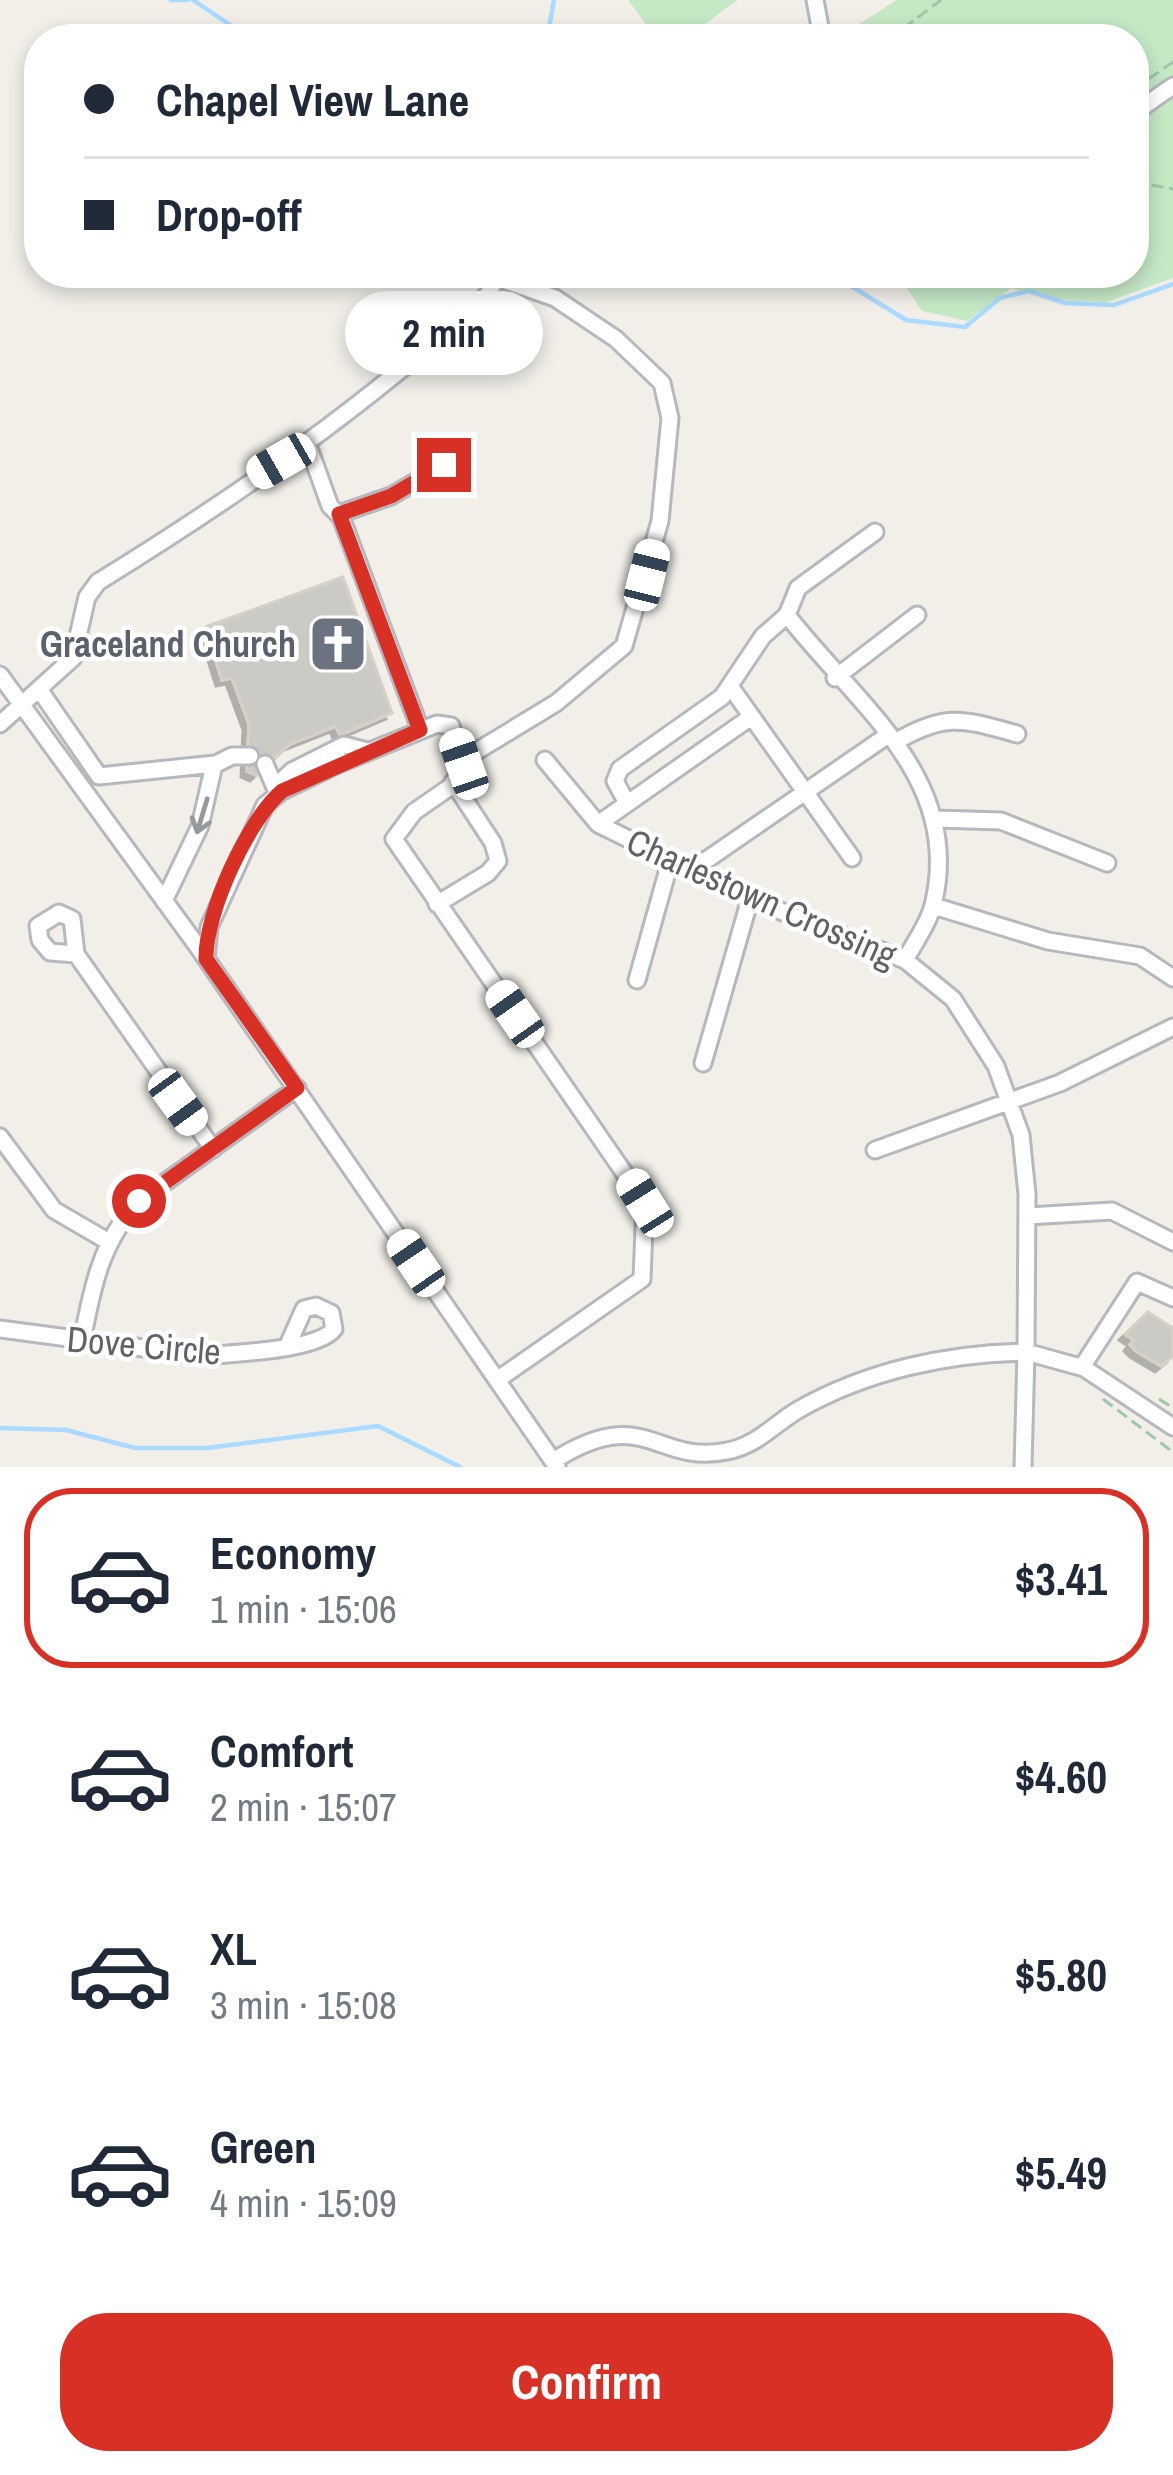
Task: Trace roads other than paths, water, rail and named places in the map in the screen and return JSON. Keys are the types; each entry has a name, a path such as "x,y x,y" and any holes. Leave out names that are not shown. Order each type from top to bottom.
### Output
{"street":[{"path":"0,724 41,692 73,658 87,598 98,582 308,445 474,306 488,288"},
{"path":"497,1380 642,1279 647,1219 645,1203 595,1124 394,839 414,812 458,774 556,703 624,646 660,521 669,442 668,400 650,368 555,298 530,288"},
{"path":"308,445 330,506 343,522 420,730"},
{"path":"343,522 444,465"},
{"path":"627,803 615,781 620,769 722,698 763,636 787,615 798,588 875,532"},
{"path":"787,615 836,678 892,738 927,791 937,819 934,906 905,960"},
{"path":"836,678 917,615"},
{"path":"0,675 297,1088 555,1464 592,1441 634,1432 703,1454 725,1452 746,1446 798,1410 885,1370 1026,1352 1082,1367 1173,1427"},
{"path":"730,686 852,858"},
{"path":"41,692 99,776 214,764 232,756 258,760 277,790"},
{"path":"544,760 598,824 751,717"},
{"path":"689,872 804,791 892,738 954,717 1018,734"},
{"path":"206,959 217,909 251,829 277,790 420,730 451,726 458,774 498,861 488,873 436,904"},
{"path":"164,901 200,826 214,764"},
{"path":"937,819 1001,821 1107,863"},
{"name":"Charlestown Crossing","path":"598,824 689,872 905,960 953,999 988,1051 1012,1102 1024,1154 1028,1216 1023,1467"},
{"path":"637,980 670,862"},
{"path":"703,1063 750,899"},
{"path":"934,906 1048,941 1140,956 1173,978"},
{"path":"175,916 202,916 217,909"},
{"path":"76,954 213,1149"},
{"path":"875,1150 1012,1102 1173,1027"},
{"path":"82,1341 109,1242 139,1201 297,1088"},
{"path":"0,1137 53,1210 109,1242"},
{"path":"1028,1216 1112,1211 1173,1242"},
{"path":"1082,1367 1137,1282 1173,1298"},
{"name":"Dove Circle","path":"0,1329 203,1356 288,1345"}],"waterway":[{"path":"171,0 188,0"},
{"path":"193,0 229,24"},
{"path":"550,24 554,0"},
{"path":"854,288 906,320 965,327 1000,298 1029,291 1065,303 1114,305 1173,284"},
{"path":"0,1428 66,1430 135,1448 207,1448 378,1426 460,1467"}],"place":[{"name":"Graceland Church","path":"338,644"}]}
